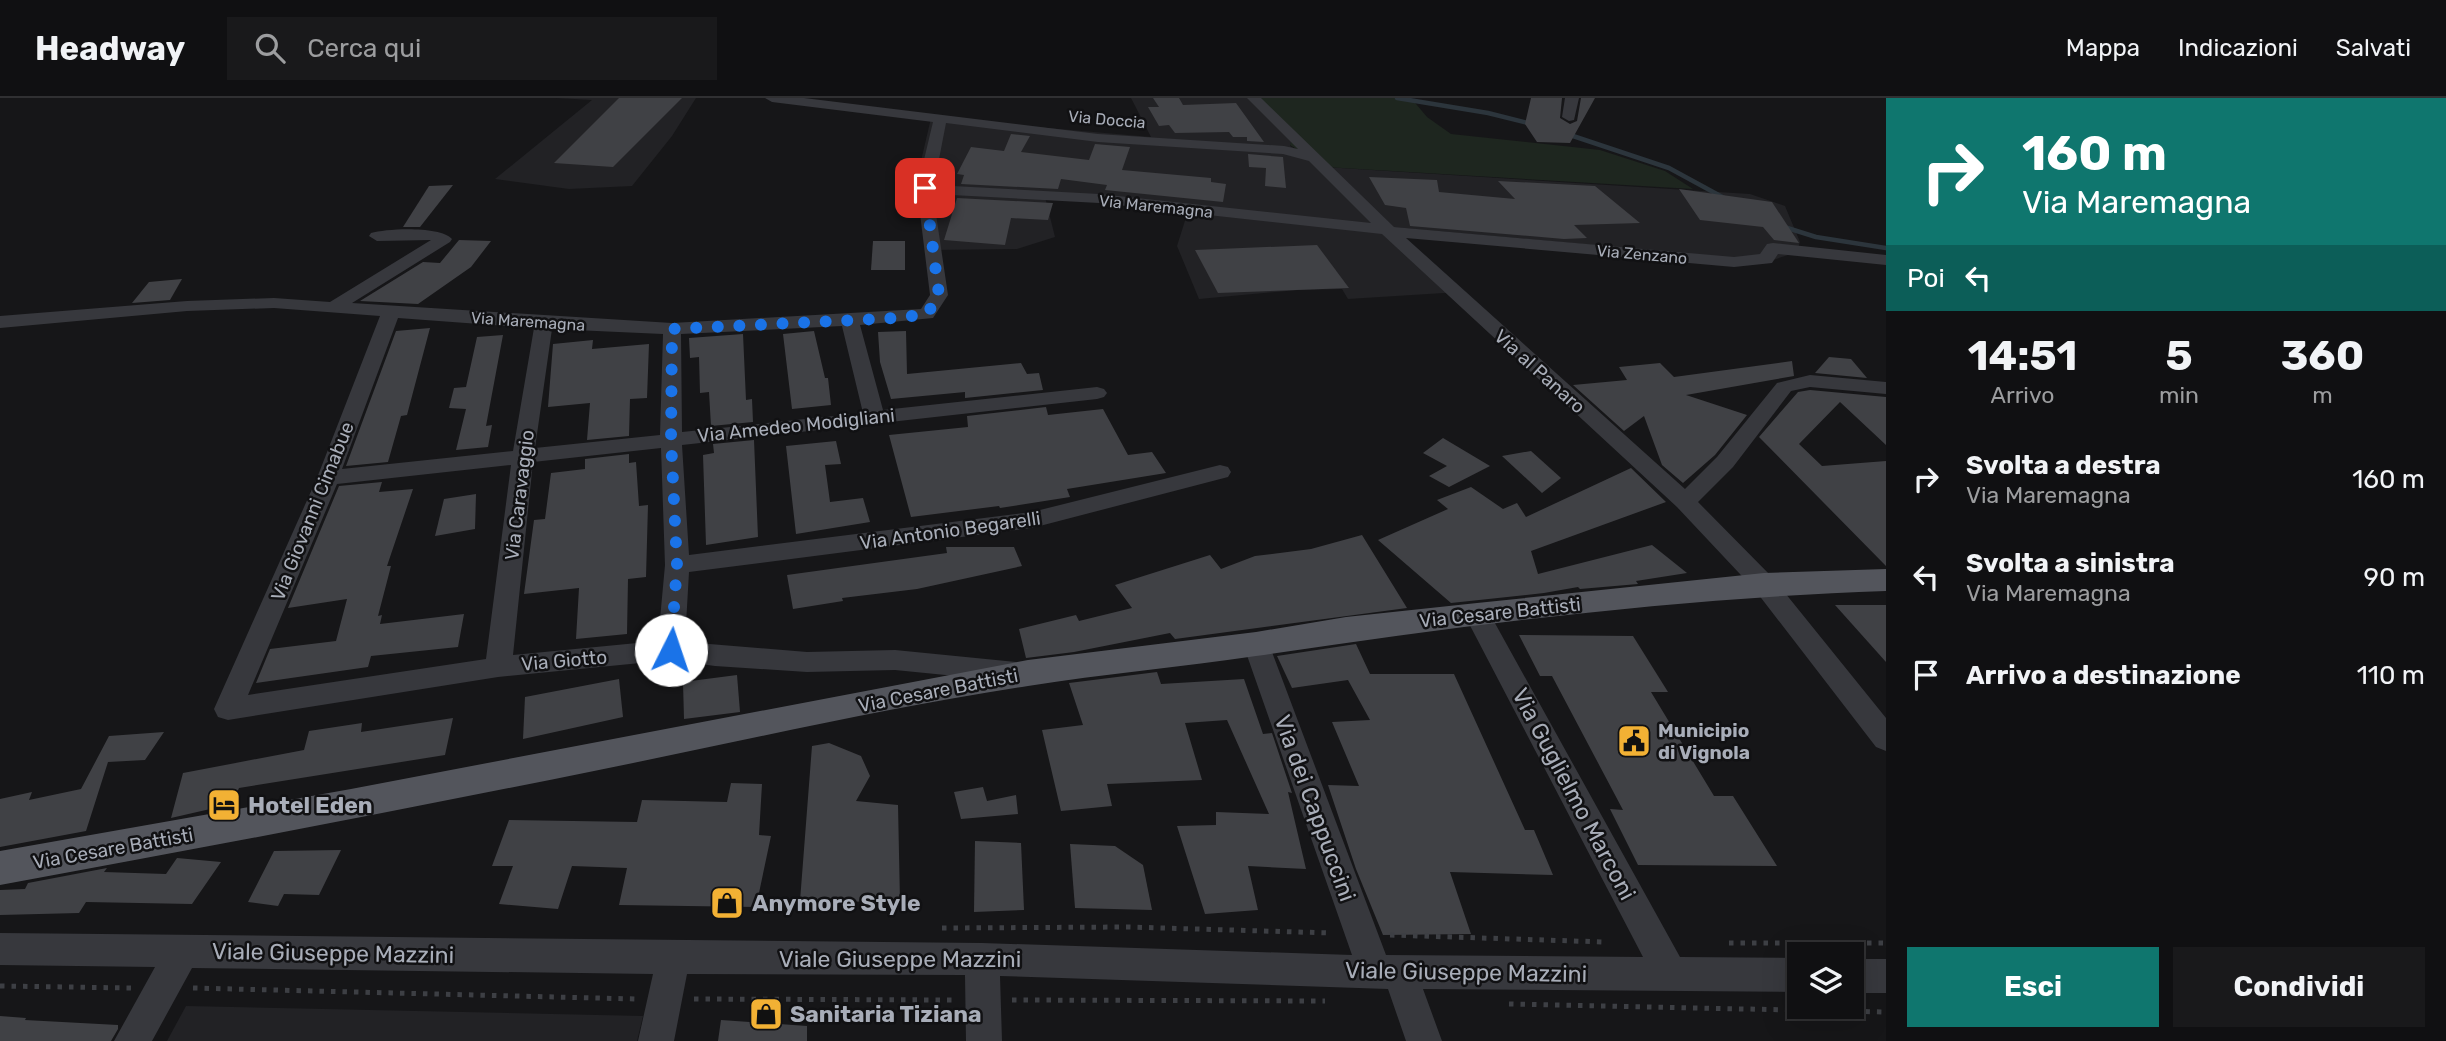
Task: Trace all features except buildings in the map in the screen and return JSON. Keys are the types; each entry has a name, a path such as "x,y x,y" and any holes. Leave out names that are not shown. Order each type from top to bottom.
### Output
{"main road":[{"name":"Via Cesare Battisti","path":"0,868 351,806 930,690 1028,673 1256,644 1346,629 1478,614 1764,584 1886,580"}],"street":[{"name":"Via Doccia","path":"772,98 1098,138 1284,150 1315,158"},
{"name":"Via al Panaro","path":"1254,98 1389,231 1685,502 1764,584 1886,739"},
{"path":"1569,117 1572,98"},
{"name":"Via Maremagna","path":"0,322 187,306 274,303 544,323 672,329 850,321 927,314 939,295 925,188 940,119"},
{"name":"Via Maremagna","path":"925,188 972,189 1094,200 1389,231"},
{"name":"Via Zenzano","path":"1389,231 1734,262 1766,259 1773,248 1886,260"},
{"path":"334,307 444,239 436,235 377,236"},
{"name":"Via Giovanni Cimabue","path":"228,709 328,478 391,311"},
{"path":"850,321 874,417"},
{"name":"Via Caravaggio","path":"498,667 523,456 544,323"},
{"path":"671,650 677,565 671,439 672,329"},
{"path":"1685,502 1725,462 1784,387 1810,381 1886,388"},
{"name":"Via Amedeo Modigliani","path":"328,478 1097,393"},
{"name":"Via Antonio Begarelli","path":"677,565 1032,520 1220,472"},
{"name":"Via Guglielmo Marconi","path":"1478,614 1670,974"},
{"name":"Via dei Cappuccini","path":"1256,644 1388,972 1424,1041"},
{"name":"Via Giotto","path":"228,709 498,667 671,650 715,656 807,662 895,660 1028,673"},
{"name":"Viale Giuseppe Mazzini","path":"0,949 673,958 982,959 1388,972 1787,975"},
{"path":"132,1041 184,950"},
{"path":"656,1041 673,958"},
{"path":"982,959 984,1041"},
{"path":"1864,976 1886,976"}],"path":[{"path":"0,986 665,999 1337,1001"},
{"path":"1495,1004 1886,1012"}],"shaded area":[{"path":"556,98 696,98 672,136 632,186 569,189 495,179 592,100"},
{"path":"1131,98 1254,98 1293,138 1290,146 1325,167 1750,194 1785,206 1800,242 1797,252 1770,261 1381,226 1460,292 1348,299 1342,289 1298,290 1199,299 1177,246 1189,208 1044,193 1055,237 1017,249 929,250 919,188 921,161 931,118 1151,137"},
{"path":"1254,98 1411,98 1427,117 1451,134 1600,150 1665,171 1693,189 1325,167 1290,145 1293,138"},
{"path":"186,1006 643,1016 637,1041 167,1041"}],"waterway":[{"path":"1397,98 1488,113 1532,124"},
{"path":"1567,134 1669,168 1726,199"},
{"path":"1781,226 1816,237 1886,248"}],"place":[{"name":"Municipio di Vignola","path":"1634,741"},
{"name":"Hotel Eden","path":"224,805"},
{"name":"Anymore Style","path":"727,903"},
{"name":"Sanitaria Tiziana","path":"766,1014"}],"route":[{"path":"671,650 677,565 671,439 672,329 897,318 927,314 939,295 925,188"}]}
